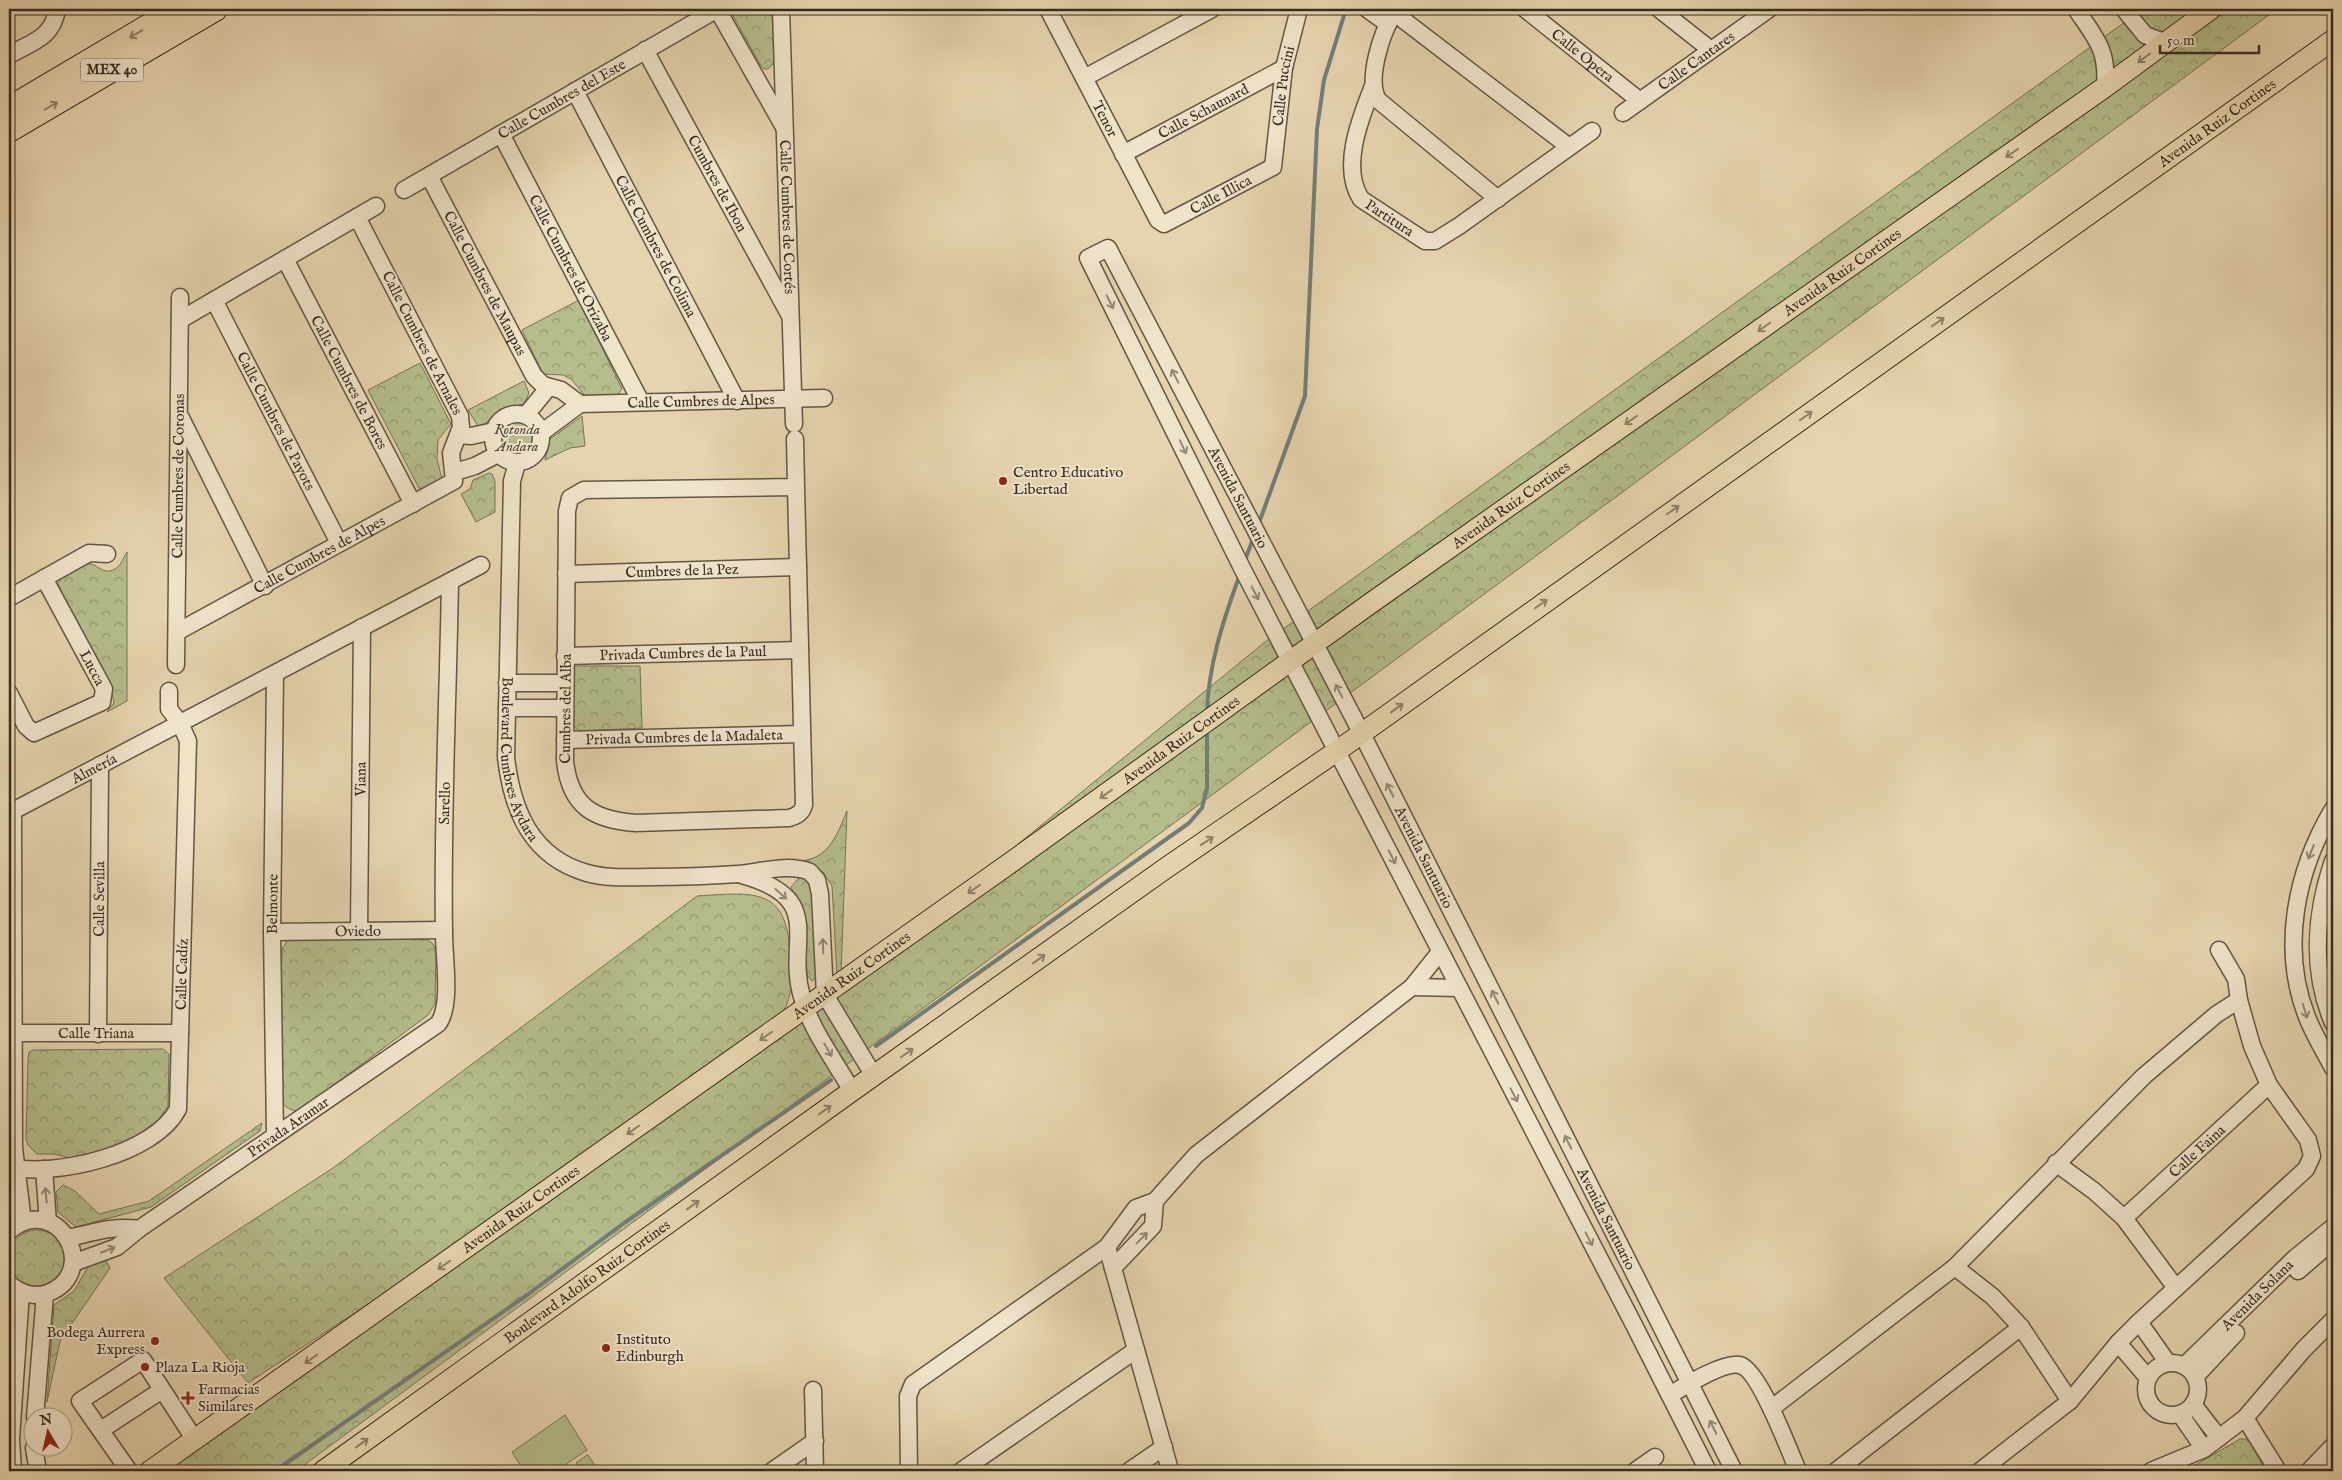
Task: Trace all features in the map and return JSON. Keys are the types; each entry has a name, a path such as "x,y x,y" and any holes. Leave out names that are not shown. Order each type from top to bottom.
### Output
{"highway":[{"name":"MEX 40","path":"9,109 178,9"},
{"name":"MEX 40","path":"9,130 215,9"}],"main road":[{"name":"Avenida Ruiz Cortines","path":"150,1471 825,995 1314,644 2212,9"},
{"name":"Avenida Ruiz Cortines","path":"852,1091 1166,868 1362,734 2333,40"},
{"name":"Boulevard Adolfo Ruiz Cortines","path":"323,1471 852,1091"}],"street":[{"path":"9,55 48,34 53,27 57,9"},
{"name":"Calle Cumbres de Cortés","path":"781,9 794,431"},
{"name":"Tenor","path":"1048,9 1158,220 1167,224"},
{"path":"1084,78 1212,9"},
{"name":"Calle Puccini","path":"1274,165 1284,68 1299,9"},
{"path":"1367,9 1390,15 1568,146"},
{"name":"Calle Opera","path":"1525,9 1640,101"},
{"path":"1659,9 1711,50"},
{"name":"Calle Cantares","path":"1623,113 1769,9"},
{"path":"2076,9 2104,52 2107,66 2105,86"},
{"path":"2124,9 2145,35 2164,42"},
{"name":"Calle Cumbres del Este","path":"404,190 712,12 720,14 784,127"},
{"path":"1390,15 1373,76 1373,86 1378,100 1498,199"},
{"name":"Cumbres de Ibon","path":"645,50 790,317"},
{"name":"Calle Schaunard","path":"1123,154 1284,68"},
{"name":"Partitura","path":"1373,86 1355,131 1353,179 1355,189 1361,199 1425,242 1431,242 1498,199 1568,146 1592,131"},
{"name":"Calle Cumbres de Colima","path":"575,91 737,401"},
{"name":"Calle Cumbres de Orizaba","path":"501,134 641,402"},
{"name":"Calle Illica","path":"1167,224 1270,170 1274,165"},
{"name":"Calle Cumbres de Maupas","path":"429,176 534,376 548,388"},
{"path":"180,320 376,206"},
{"name":"Calle Cumbres de Arnales","path":"357,217 462,421 451,453 455,472"},
{"name":"Avenida Santuario","path":"1708,1471 1242,568 1088,258 1108,248 1362,734 1691,1382 1734,1471"},
{"name":"Calle Cumbres de Bores","path":"286,259 413,504"},
{"name":"Calle Cumbres de Coronas","path":"176,665 180,297"},
{"name":"Calle Cumbres de Payots","path":"214,300 339,543"},
{"path":"526,415 548,388 562,390 580,404 541,433"},
{"name":"Calle Cumbres de Alpes","path":"580,404 824,398"},
{"path":"179,415 265,586"},
{"path":"510,415 526,415 533,420 541,433 540,448 536,454 524,462 509,462 498,454 494,447 494,431 503,418 510,415"},
{"path":"458,435 471,436 494,431"},
{"name":"Cumbres del Alba","path":"794,431 796,487 804,805 802,810 795,817 636,823 618,822 600,816 585,808 576,798 566,773 564,683 567,511 570,498 579,491 796,487"},
{"path":"455,472 475,466 498,454"},
{"name":"Boulevard Cumbres Aydara","path":"517,463 512,481 506,757 512,798 518,815 528,830 552,856 568,866 588,873 612,877 738,874"},
{"name":"Calle Cumbres de Alpes","path":"177,632 452,483 455,472"},
{"path":"9,598 89,553 107,554"},
{"path":"180,723 481,565"},
{"name":"Cumbres de la Pez","path":"566,574 798,567"},
{"name":"Lucca","path":"9,692 26,726 34,733 102,702 104,698 104,689 44,578"},
{"name":"Sarello","path":"438,1024 444,1014 445,1006 444,930 450,582"},
{"name":"Viana","path":"359,931 362,627"},
{"name":"Privada Cumbres de la Paul","path":"565,656 800,650"},
{"name":"Belmonte","path":"275,674 272,932 275,1134"},
{"path":"508,684 564,683"},
{"name":"Calle Cadíz","path":"12,1168 44,1169 70,1166 124,1152 150,1137 170,1121 178,1109 188,741 180,723 169,709 169,691"},
{"path":"507,708 564,708"},
{"name":"Almería","path":"11,812 180,723"},
{"name":"Privada Cumbres de la Madaleta","path":"565,740 802,734"},
{"name":"Calle Sevilla","path":"98,1034 100,765"},
{"path":"2333,809 2319,832 2309,857 2300,885 2294,921 2294,952 2299,991 2316,1039 2333,1068"},
{"path":"11,812 12,1168 23,1222"},
{"path":"2333,861 2321,906 2318,929 2322,985 2333,1023"},
{"path":"738,874 791,868 803,869 814,875 819,884 822,908 825,995 874,1076"},
{"path":"738,874 758,880 774,888 795,911 800,935 799,984 806,1008 852,1091"},
{"name":"Oviedo","path":"272,932 444,930"},
{"path":"1980,1471 2070,1401 2118,1343 2306,1169 2312,1156 2308,1140 2269,1085 2252,1046 2239,1000 2236,980 2219,950"},
{"path":"909,1471 908,1396 912,1384 1107,1248 1136,1208 1155,1201 1196,1155 1412,987 1440,952"},
{"path":"1412,987 1459,988"},
{"path":"1772,1408 1955,1267 2144,1076 2217,1014 2239,1000"},
{"name":"Privada Aramar","path":"73,1263 117,1247 139,1229 275,1134 438,1024"},
{"name":"Calle Triana","path":"12,1033 180,1033"},
{"path":"1503,1075 1527,1060"},
{"name":"Calle Faina","path":"2124,1218 2269,1085"},
{"path":"2056,1163 2094,1191 2124,1218 2176,1288"},
{"path":"44,1169 48,1222"},
{"path":"1113,1268 1153,1226 1155,1201"},
{"path":"9,1230 23,1222 40,1220 48,1222 63,1231 68,1238 73,1255 70,1272 60,1286 45,1294 37,1295 15,1288 16,1357 12,1423 14,1471"},
{"name":"Avenida Solana","path":"2190,1371 2295,1258 2333,1226"},
{"path":"68,1238 110,1228 125,1227 139,1229"},
{"name":"Avenida Solana","path":"2190,1371 2333,1241"},
{"path":"1107,1248 1170,1470"},
{"path":"1955,1267 1992,1297 2021,1327 2070,1401"},
{"path":"36,1408 45,1294"},
{"path":"2159,1470 2204,1449 2245,1418 2304,1348 2333,1320"},
{"path":"2139,1322 2168,1363 2190,1371 2198,1390 2187,1409"},
{"path":"1836,1471 2021,1327"},
{"path":"2118,1343 2148,1378"},
{"path":"961,1471 1136,1350"},
{"path":"16,1357 40,1359"},
{"path":"129,1471 80,1401 143,1360 195,1440"},
{"path":"2168,1363 2153,1371 2148,1378 2146,1395 2150,1403 2163,1413 2187,1409"},
{"path":"1670,1395 1691,1382 1729,1365 1740,1365 1750,1372 1772,1408 1798,1471"},
{"path":"100,1430 162,1390"},
{"path":"814,1390 815,1471"},
{"path":"2187,1409 2219,1438"},
{"path":"2187,1409 2204,1449"},
{"path":"2245,1418 2278,1471"},
{"path":"12,1423 22,1424"},
{"path":"772,1471 815,1441"},
{"path":"2309,1471 2333,1446"},
{"path":"1128,1471 1164,1447"},
{"path":"1635,1471 1656,1457"},
{"path":"36,1458 38,1471"}],"green space":[{"path":"727,9 773,9 775,62 768,69 764,69 761,66 731,12"},
{"path":"2143,9 2277,9 296,1471 168,1471 801,1020 248,1383 164,1278 333,1168 697,896 753,895 766,899 776,907 783,919 788,936 790,960 790,994 783,1012 818,1008 1265,642"},
{"path":"579,300 622,389 616,397 587,398 571,379 563,375 543,374 522,330"},
{"path":"420,363 451,424 438,440 437,459 442,479 420,490 368,390"},
{"path":"524,381 529,393 524,404 500,409 485,424 478,426 468,410"},
{"path":"582,416 585,446 570,448 545,460 550,439"},
{"name":"Rotonda Andara","path":"517,421 523,422 528,426 532,431 532,443 528,448 523,452 517,453 511,452 506,448 502,443 501,437 502,431 506,426 511,422"},
{"path":"489,473 492,474 495,481 495,512 476,522 461,494 470,489 473,480"},
{"path":"127,552 127,701 107,712 114,703 112,693 58,584 67,573 82,565 91,564 104,570 113,570 120,564"},
{"path":"574,666 640,666 642,728 580,731 573,726"},
{"path":"847,811 841,974 837,975 832,886 823,872 796,861 816,857 823,852 839,830"},
{"path":"804,877 812,881 816,978 812,981 807,975 805,916 791,887 798,879"},
{"path":"289,938 428,940 433,944 436,951 435,1004 428,1015 300,1110 287,1108 278,1097 282,949"},
{"path":"163,1049 169,1054 168,1106 158,1120 134,1138 124,1145 70,1158 54,1154 37,1154 28,1145 26,1139 29,1052 33,1050"},
{"path":"262,1123 260,1131 151,1207 76,1227 58,1212 56,1192 63,1185 75,1191 99,1214 149,1201"},
{"path":"37,1230 48,1232 57,1238 63,1247 65,1258 63,1269 57,1278 48,1284 37,1286 26,1284 17,1278 11,1269 9,1258 11,1247 17,1238 26,1232"},
{"path":"98,1261 106,1261 110,1268 60,1341 47,1402 54,1305 74,1291 89,1265"},
{"path":"565,1415 587,1450 556,1471 524,1471 512,1452"},
{"path":"2240,1439 2246,1439 2251,1444 2266,1471 2185,1471"},
{"path":"587,1455 599,1471 581,1471 576,1463"}],"waterway":[{"path":"1259,523 1305,396 1317,129 1324,80 1346,9"},
{"path":"1245,560 1253,539"},
{"path":"1207,714 1213,661 1239,577"},
{"path":"876,1046 1189,823 1202,808 1207,788 1207,731"},
{"path":"275,1471 527,1295 624,1223 831,1080"}],"place":[{"name":"Centro Educativo Libertad","path":"1003,481"},
{"name":"Bodega Aurrera Express","path":"155,1341"},
{"name":"Instituto Edinburgh","path":"606,1348"},
{"name":"Plaza La Rioja","path":"145,1367"},
{"name":"Farmacias Similares","path":"188,1398"}]}
